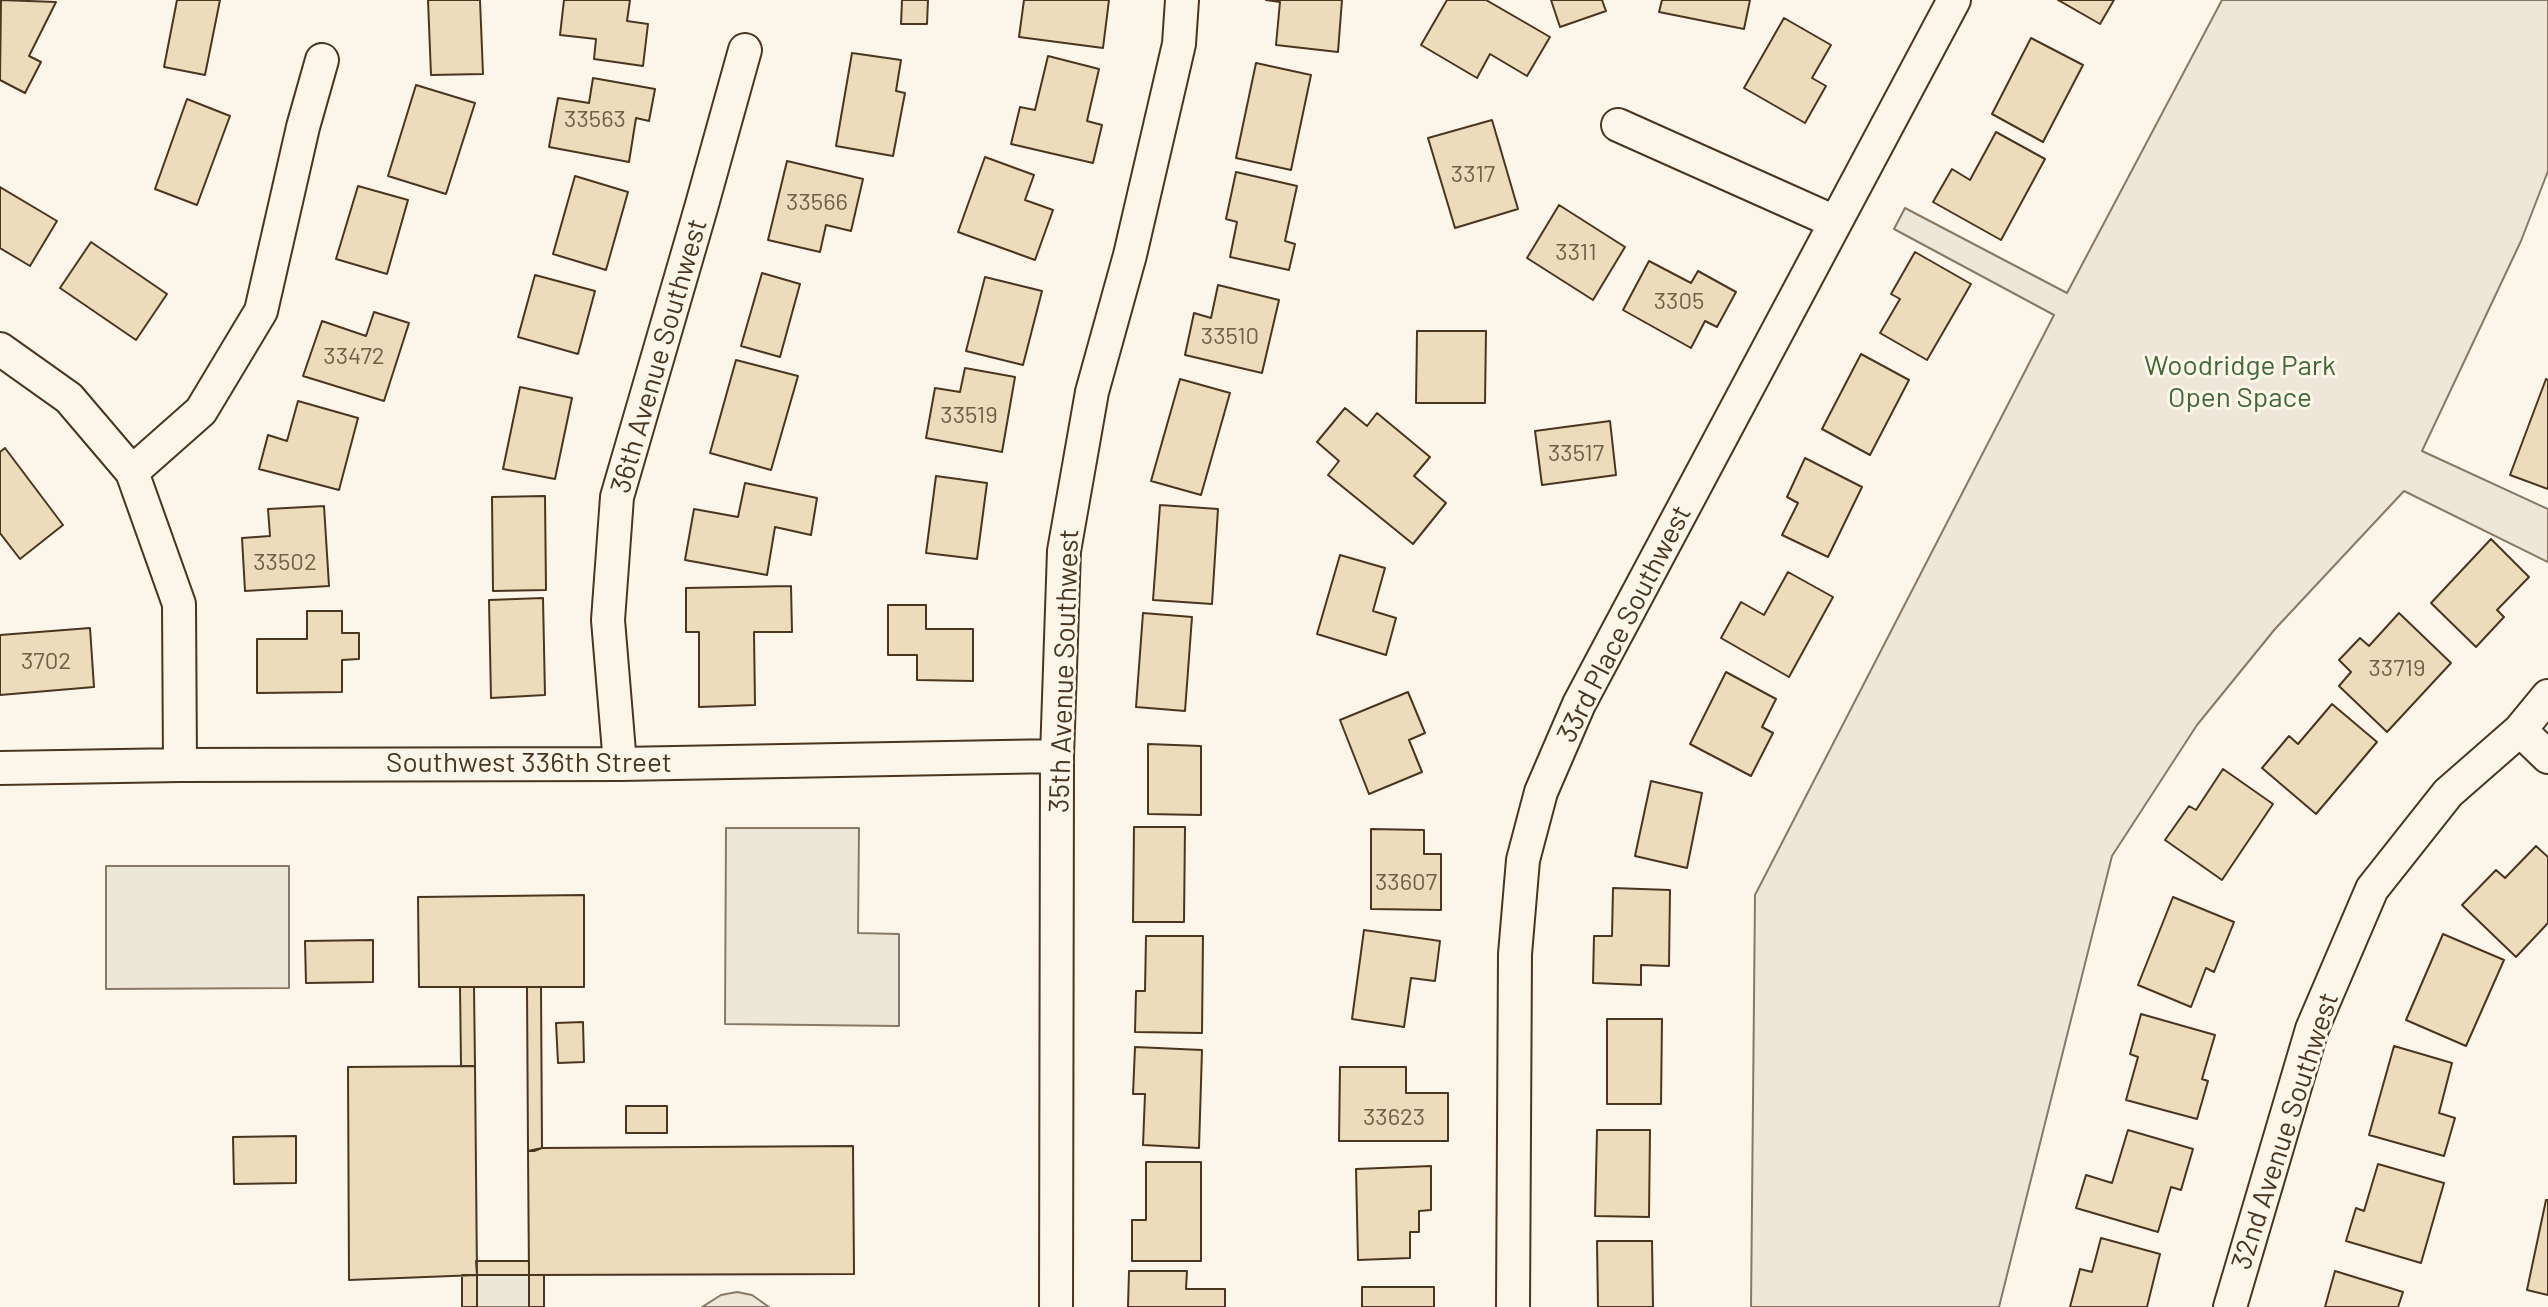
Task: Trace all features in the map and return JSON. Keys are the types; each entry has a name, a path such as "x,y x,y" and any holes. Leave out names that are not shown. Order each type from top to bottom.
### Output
{"street":[{"name":"35th Avenue Southwest","path":"1056,1307 1057,756 1067,537 1092,392 1130,255 1179,44 1182,0"},
{"name":"33rd Place Southwest","path":"1513,1307 1515,954 1523,860 1541,792 1579,704 1954,0"},
{"name":"36th Avenue Southwest","path":"620,764 608,620 617,497 745,50"},
{"path":"132,472 201,411 261,311 303,127 322,60"},
{"path":"1618,125 1835,222"},
{"path":"0,349 69,398 132,472 179,604 180,765"},
{"name":"32nd Avenue Southwest","path":"2230,1307 2312,1029 2372,889 2448,793 2520,730 2548,696"},
{"path":"2520,730 2548,757"},
{"name":"Southwest 336th Street","path":"0,768 620,764 1057,756"}],"green space":[{"name":"Woodridge Park Open Space","path":"2222,0 2548,0 2548,171 2521,241 2422,451 2548,509 2548,562 2404,491 2275,629 2197,725 2112,856 1999,1307 1751,1307 1755,895 2054,315 1894,229 1905,208 2067,293"},
{"path":"737,1292 752,1295 769,1307 702,1307 721,1295"}],"shaded area":[{"path":"726,828 859,828 858,933 899,934 899,1026 725,1024"},
{"path":"106,866 289,866 289,988 106,989"},
{"path":"468,1268 535,1268 536,1307 468,1307"}],"building":[{"path":"1,0 56,2 29,56 41,62 25,93 0,80"},
{"path":"177,0 220,0 205,75 164,67"},
{"path":"428,0 480,0 483,74 431,75"},
{"path":"564,0 630,0 627,21 648,24 643,66 594,59 596,39 560,35"},
{"path":"902,0 928,0 927,24 901,24"},
{"path":"1024,0 1109,0 1103,48 1019,37"},
{"path":"1266,0 1342,0 1338,52 1276,45 1280,2"},
{"path":"1447,0 1486,0 1550,37 1527,76 1490,54 1477,78 1421,45"},
{"path":"1551,0 1602,0 1606,11 1560,27"},
{"path":"1662,0 1750,0 1744,29 1659,12"},
{"path":"2058,0 2114,0 2100,24"},
{"path":"1784,18 1831,45 1812,78 1826,86 1805,123 1744,88"},
{"path":"2031,38 2083,65 2043,142 1992,114"},
{"path":"852,53 901,60 896,91 905,93 893,156 836,146"},
{"path":"1048,56 1099,69 1087,121 1102,125 1093,163 1011,144 1020,107 1035,110"},
{"path":"1256,63 1311,75 1291,170 1236,158"},
{"path":"593,78 655,89 649,121 636,118 629,162 549,147 558,98 589,103"},
{"path":"416,85 475,103 446,194 388,176"},
{"path":"187,99 230,116 197,205 155,189"},
{"path":"1492,120 1518,209 1455,228 1428,138"},
{"path":"1996,132 2045,159 2001,240 1933,202 1952,169 1970,180"},
{"path":"985,157 1034,175 1025,200 1053,210 1035,260 958,232"},
{"path":"787,161 863,179 851,231 826,225 820,252 768,240"},
{"path":"1236,172 1297,186 1285,241 1295,244 1289,270 1230,257 1237,222 1226,219"},
{"path":"575,176 628,192 606,270 553,254"},
{"path":"358,186 408,200 387,274 336,259"},
{"path":"0,187 57,221 30,266 0,248"},
{"path":"1559,205 1625,247 1593,300 1527,258"},
{"path":"91,242 167,294 136,340 60,288"},
{"path":"1915,252 1971,284 1927,360 1880,333 1900,299 1891,294"},
{"path":"1649,261 1691,283 1698,271 1736,292 1717,327 1705,321 1691,348 1623,310"},
{"path":"762,273 800,284 780,357 741,346"},
{"path":"535,275 595,291 578,354 518,337"},
{"path":"985,277 1042,291 1023,365 966,351"},
{"path":"1218,285 1279,300 1262,373 1185,355 1194,313 1211,318"},
{"path":"374,312 409,323 384,401 303,376 322,321 366,336"},
{"path":"1417,331 1486,331 1485,403 1416,403"},
{"path":"1861,354 1909,380 1870,455 1822,429"},
{"path":"736,360 798,376 771,470 710,453"},
{"path":"965,368 1015,377 1002,452 926,438 935,388 960,392"},
{"path":"1180,379 1230,393 1201,495 1151,481"},
{"path":"2548,380 2548,489 2510,475"},
{"path":"520,387 572,398 555,479 503,469"},
{"path":"298,401 358,418 339,490 259,469 268,435 287,441"},
{"path":"1345,408 1367,426 1377,413 1430,457 1414,476 1446,503 1413,544 1328,475 1339,461 1317,442"},
{"path":"1610,421 1616,475 1542,485 1535,431"},
{"path":"5,448 63,525 20,559 0,533 0,452"},
{"path":"1805,458 1862,487 1828,557 1782,535 1798,503 1787,497"},
{"path":"936,476 987,483 977,559 926,553"},
{"path":"745,483 817,498 811,535 775,527 767,575 685,560 694,509 738,517"},
{"path":"545,496 546,590 493,591 492,497"},
{"path":"1160,505 1218,509 1212,604 1153,600"},
{"path":"324,506 329,586 245,591 242,538 270,536 268,509"},
{"path":"2491,539 2529,577 2497,610 2504,617 2476,647 2431,603"},
{"path":"1340,555 1385,568 1373,611 1396,618 1386,655 1317,634"},
{"path":"1788,572 1833,597 1789,677 1721,638 1741,602 1764,615"},
{"path":"791,586 792,632 754,632 755,705 699,707 699,632 686,632 686,588"},
{"path":"543,598 545,695 491,698 489,600"},
{"path":"888,605 926,605 926,629 973,629 973,681 917,680 917,655 888,655"},
{"path":"307,611 342,611 342,633 359,633 359,659 342,660 342,692 257,693 257,639 307,639"},
{"path":"1143,613 1192,617 1185,711 1136,707"},
{"path":"2399,613 2451,663 2387,732 2339,686 2351,672 2339,660 2360,638 2369,646"},
{"path":"90,628 94,687 0,695 0,635"},
{"path":"1726,672 1776,699 1762,727 1773,733 1751,776 1690,744"},
{"path":"1408,692 1425,733 1409,740 1422,772 1369,794 1340,720"},
{"path":"2332,704 2377,742 2316,814 2262,768 2289,736 2298,744"},
{"path":"1148,744 1201,746 1201,815 1148,814"},
{"path":"2223,769 2273,804 2222,880 2165,840 2189,806 2196,810"},
{"path":"1651,781 1702,793 1687,868 1635,856"},
{"path":"1134,827 1185,827 1184,922 1133,922"},
{"path":"1371,829 1424,830 1424,854 1441,854 1441,910 1371,909"},
{"path":"2536,846 2548,857 2548,923 2516,957 2462,905 2496,870 2505,878"},
{"path":"1613,888 1670,890 1669,966 1641,965 1641,985 1593,983 1594,936 1612,936"},
{"path":"584,895 584,987 419,987 418,897"},
{"path":"2173,897 2234,922 2214,972 2206,968 2191,1007 2138,985"},
{"path":"1364,930 1440,941 1435,981 1411,978 1404,1027 1352,1019"},
{"path":"2443,934 2504,960 2466,1046 2406,1020"},
{"path":"1146,936 1203,936 1202,1033 1135,1032 1136,991 1145,991"},
{"path":"373,940 373,982 306,983 305,941"},
{"path":"460,987 474,987 475,1066 461,1066"},
{"path":"527,987 541,987 542,1148 534,1151 528,1151"},
{"path":"2141,1014 2215,1035 2202,1079 2208,1081 2197,1119 2126,1100 2138,1057 2130,1054"},
{"path":"1607,1019 1662,1019 1661,1104 1607,1104"},
{"path":"583,1022 584,1062 558,1063 556,1023"},
{"path":"2394,1046 2452,1063 2439,1113 2455,1118 2444,1156 2369,1135"},
{"path":"1135,1047 1202,1050 1199,1148 1143,1145 1145,1094 1133,1094"},
{"path":"475,1066 477,1275 349,1280 348,1067"},
{"path":"1340,1067 1406,1067 1406,1093 1448,1093 1448,1141 1339,1141"},
{"path":"626,1106 667,1106 667,1133 626,1133"},
{"path":"1597,1130 1650,1130 1649,1217 1595,1216"},
{"path":"2128,1130 2193,1149 2181,1190 2171,1187 2158,1232 2076,1208 2086,1175 2112,1183"},
{"path":"296,1136 296,1183 234,1184 233,1137"},
{"path":"853,1146 854,1274 529,1275 528,1151 542,1148"},
{"path":"1146,1162 1201,1162 1201,1261 1132,1261 1132,1220 1146,1220"},
{"path":"2378,1164 2444,1183 2421,1263 2346,1241 2356,1208 2364,1211"},
{"path":"1431,1166 1431,1210 1419,1211 1419,1232 1410,1232 1410,1258 1358,1260 1356,1169"},
{"path":"2548,1200 2548,1295 2527,1290"},
{"path":"2101,1238 2160,1254 2147,1307 2070,1307 2080,1269 2092,1272"},
{"path":"1597,1241 1652,1241 1653,1307 1598,1307"},
{"path":"476,1261 529,1261 529,1275 477,1275"},
{"path":"1129,1271 1187,1271 1186,1289 1225,1289 1225,1307 1128,1307"},
{"path":"2335,1271 2403,1292 2398,1307 2325,1307"},
{"path":"462,1275 477,1275 477,1307 462,1307"},
{"path":"529,1275 544,1275 544,1307 529,1307"},
{"path":"1362,1287 1434,1287 1434,1307 1362,1307"}]}
